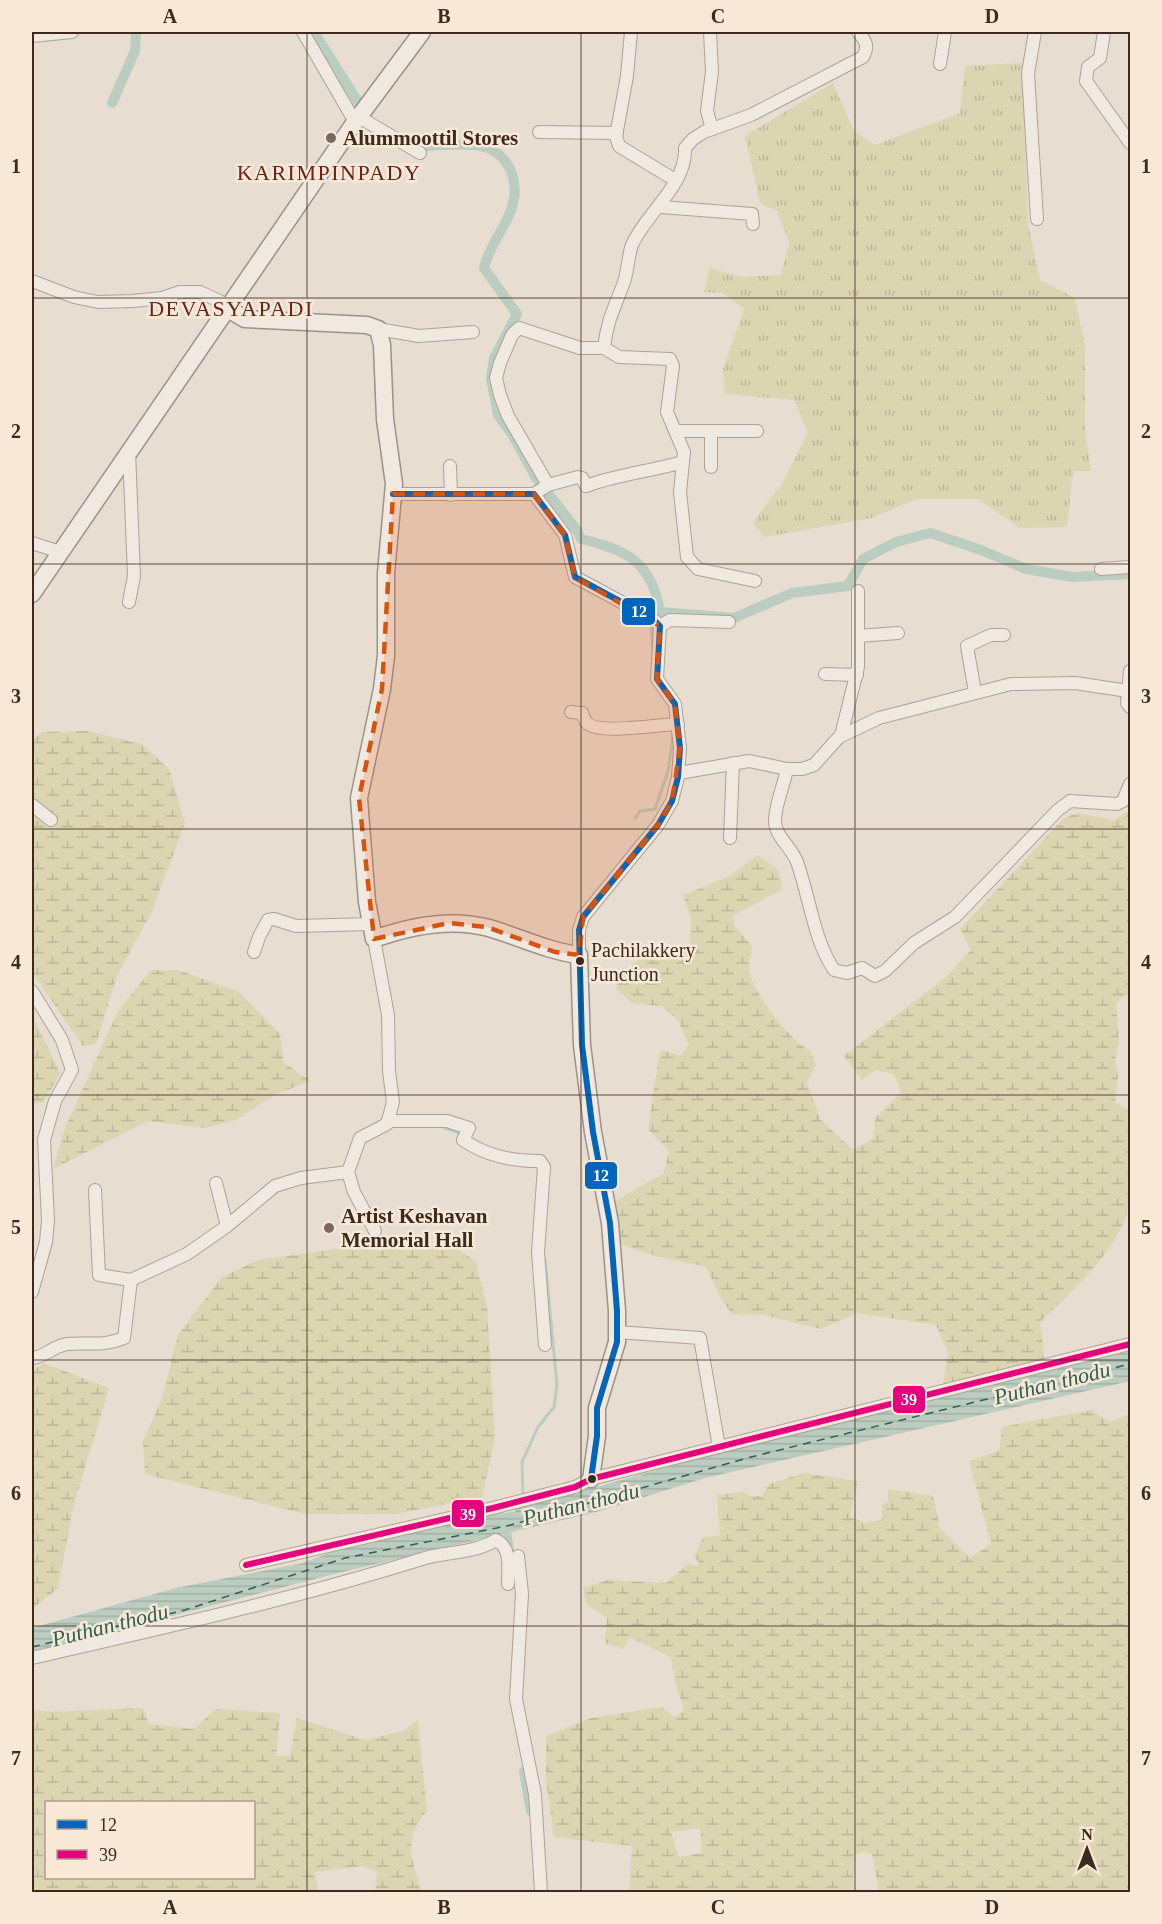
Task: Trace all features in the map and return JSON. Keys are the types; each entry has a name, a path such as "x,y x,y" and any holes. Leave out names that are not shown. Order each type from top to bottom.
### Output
{"street":[{"path":"32,36 72,32"},
{"path":"303,32 361,113 420,153"},
{"path":"32,594 361,113 422,32"},
{"path":"631,32 627,76 617,133 619,146 675,180"},
{"path":"710,32 712,72 707,111 712,129"},
{"path":"604,348 610,312 624,281 632,244 661,207 686,159 685,148 693,139 712,129 751,115 864,57 867,49 865,40 858,32"},
{"path":"940,64 945,32"},
{"path":"1035,32 1028,73 1037,219"},
{"path":"1104,32 1100,58 1088,67 1086,81 1131,143"},
{"path":"539,132 617,133"},
{"path":"661,207 753,214 753,224"},
{"path":"32,281 74,297 98,302 133,301 200,292 245,319 354,324 419,336 473,332"},
{"path":"547,486 508,416 496,378 514,332 519,328 580,348 604,348 619,357 670,359 673,366 667,412 677,431 684,453 680,492 687,557 698,569 754,581"},
{"path":"378,329 382,345 385,419 393,494 386,573 386,656 382,689 359,798 373,931 388,1015 388,1071 393,1102 388,1120"},
{"path":"677,431 757,431"},
{"path":"711,431 711,467"},
{"path":"129,451 134,576 129,602"},
{"path":"393,494 534,494 547,486 578,477 582,478 586,486 614,476 652,471 683,462"},
{"path":"450,466 451,495"},
{"path":"534,494 565,535 575,577 657,622 670,620 729,622"},
{"path":"32,543 60,552"},
{"path":"1101,569 1131,567"},
{"path":"841,736 857,675 858,591"},
{"path":"591,1479 600,1390 613,1359 617,1332 610,1222 593,1132 582,1045 579,930 583,917 658,825 672,801 679,772 678,724 675,704 657,679 657,622"},
{"path":"858,636 898,633"},
{"path":"975,692 967,646 991,636 1004,635"},
{"path":"1131,671 1127,703 1131,707"},
{"path":"825,674 857,675"},
{"path":"679,772 749,761 787,769 814,765 841,736 879,718 1011,684 1075,683 1128,691"},
{"path":"571,712 582,713 586,722 595,727 642,728 657,724 678,724"},
{"path":"730,838 733,763"},
{"path":"787,769 775,820 779,836 788,843 797,862 824,954 834,970 847,973 862,968 875,976 885,971 914,943 955,917 1058,810 1070,801 1117,804 1123,801 1131,784"},
{"path":"32,805 51,820"},
{"path":"254,952 268,920 274,919 296,927 373,931 397,931 449,923 487,927 555,952 579,955"},
{"path":"32,991 62,1040 72,1070 55,1101 44,1140 48,1220 46,1242 32,1292"},
{"path":"375,1231 354,1192 348,1172 360,1138 388,1120 447,1121 469,1128 463,1140 482,1152 519,1161 540,1161 544,1167 538,1252 545,1345"},
{"path":"95,1190 99,1275 111,1279 131,1280 187,1254 227,1226 275,1186 301,1178 348,1172"},
{"path":"216,1183 227,1226"},
{"path":"32,1358 39,1358 55,1347 67,1344 98,1346 124,1338 131,1280"},
{"path":"617,1332 700,1338 719,1447"},
{"path":"246,1564 523,1500 575,1487 591,1479 1131,1344"},
{"path":"32,1658 237,1610 431,1556 481,1549 496,1540 502,1543 508,1554 508,1584"},
{"path":"518,1556 522,1594 516,1699 535,1794 541,1893"}],"highlighted area":[{"path":"393,494 534,494 565,535 575,577 660,626 657,679 675,704 680,748 672,801 658,825 583,917 579,955 555,952 487,927 449,923 374,939 359,798 382,689"}],"green space":[{"path":"1022,63 1028,224 1040,280 1075,298 1085,346 1085,430 1091,471 1073,471 1067,527 1020,528 978,499 916,499 872,518 764,537 753,522 781,485 808,433 794,400 725,394 723,369 744,309 723,293 704,292 710,268 741,277 781,275 789,242 777,211 760,203 745,136 833,83 854,131 875,145 960,113 965,66"},
{"path":"87,731 142,744 169,769 185,823 152,911 117,976 96,1044 83,1046 32,972 32,741 41,732"},
{"path":"1130,810 1130,995 1126,995 1116,1003 1119,1042 1115,1060 1118,1076 1115,1102 1130,1112 1132,1173 1130,1205 1124,1222 1105,1254 1080,1283 1040,1322 1045,1361 943,1385 948,1352 936,1325 857,1313 821,1329 764,1315 732,1314 721,1299 706,1267 656,1256 620,1244 612,1203 664,1173 669,1151 648,1129 660,1050 680,1056 689,1046 678,1020 661,1006 632,1003 616,989 619,974 643,957 690,945 691,918 683,895 728,877 758,855 779,871 782,889 733,916 734,925 752,946 749,969 751,979 764,1002 783,1027 810,1051 816,1065 807,1082 820,1119 853,1150 874,1138 875,1118 901,1092 894,1074 875,1070 862,1080 844,1056 947,976 971,950 960,929 1063,819 1077,813 1114,820"},
{"path":"151,970 178,970 239,992 280,1034 283,1062 311,1081 278,1093 236,1120 206,1128 148,1121 53,1169 65,1128 118,1011"},
{"path":"32,1015 60,1073 44,1102 32,1104"},
{"path":"453,1245 476,1262 487,1307 495,1438 482,1497 396,1514 305,1514 145,1474 143,1441 162,1399 178,1335 222,1277 258,1260 336,1249"},
{"path":"43,1363 109,1388 73,1508 58,1588 32,1609 32,1372"},
{"path":"1092,1410 1109,1422 1130,1414 1130,1892 879,1892 872,1854 862,1852 855,1855 853,1892 629,1892 632,1846 554,1837 546,1780 546,1736 591,1718 661,1707 675,1717 684,1711 671,1657 629,1637 623,1649 605,1643 607,1618 586,1604 583,1588 607,1580 666,1583 688,1564 697,1566 699,1562 694,1557 703,1537 720,1536 717,1495 743,1492 750,1496 762,1496 769,1484 804,1473 858,1481 850,1516 865,1523 882,1520 882,1505 888,1502 888,1489 933,1496 940,1528 970,1558 991,1544 969,1461 999,1451 1002,1427","holes":["700,1828 702,1853 679,1857 671,1832"]},
{"path":"143,1708 149,1724 194,1729 216,1709 280,1713 276,1756 290,1756 297,1718 365,1740 403,1731 418,1720 427,1811 419,1820 412,1839 412,1858 421,1890 439,1892 375,1892 377,1871 362,1866 315,1872 318,1892 32,1892 32,1710 51,1712"}],"water":[{"name":"Puthan thodu","path":"1130,1351 1130,1381 705,1478 596,1512 334,1574 32,1652 32,1628 176,1588 303,1563 350,1545 482,1515 515,1512 520,1501 600,1486 735,1448"}],"waterway":[{"path":"112,103 135,51 136,32"},
{"path":"314,32 358,102"},
{"path":"411,143 419,147 454,144 481,146 496,153 508,166 514,182 514,201 489,252 484,268 517,314 494,358 491,379 498,415 512,434 536,478 577,530 581,539 612,548 635,561 651,581 660,612 734,618 792,593 848,586 863,559 896,542 930,533 981,550 1026,569 1072,577 1130,574"},
{"path":"651,621 653,653"},
{"path":"635,818 640,811 655,809 668,771 673,735"},
{"path":"440,1126 462,1134"},
{"name":"Puthan thodu","path":"523,1495 522,1462 538,1427 554,1407 557,1385 545,1259"},
{"path":"505,1526 510,1556"},
{"path":"524,1771 531,1811"}],"ferry route":[{"path":"32,1647 185,1610 345,1558 507,1526 751,1457 1130,1364"}],"transit line":[{"name":"12","path":"393,494 534,494 565,535 575,577 653,619 660,626 657,679 675,704 680,748 678,777 672,801 658,825 583,917 579,930 582,1045 593,1132 610,1223 617,1311 617,1342 597,1408 597,1436 591,1479"},
{"name":"39","path":"246,1565 493,1508 575,1487 591,1479 1130,1344"}],"place":[{"name":"Alummoottil Stores","path":"331,138"},
{"name":"Pachilakkery Junction","path":"580,961"},
{"name":"Artist Keshavan Memorial Hall","path":"329,1228"}],"district":[{"name":"KARIMPINPADY","path":"329,172"},
{"name":"DEVASYAPADI","path":"231,308"}]}
